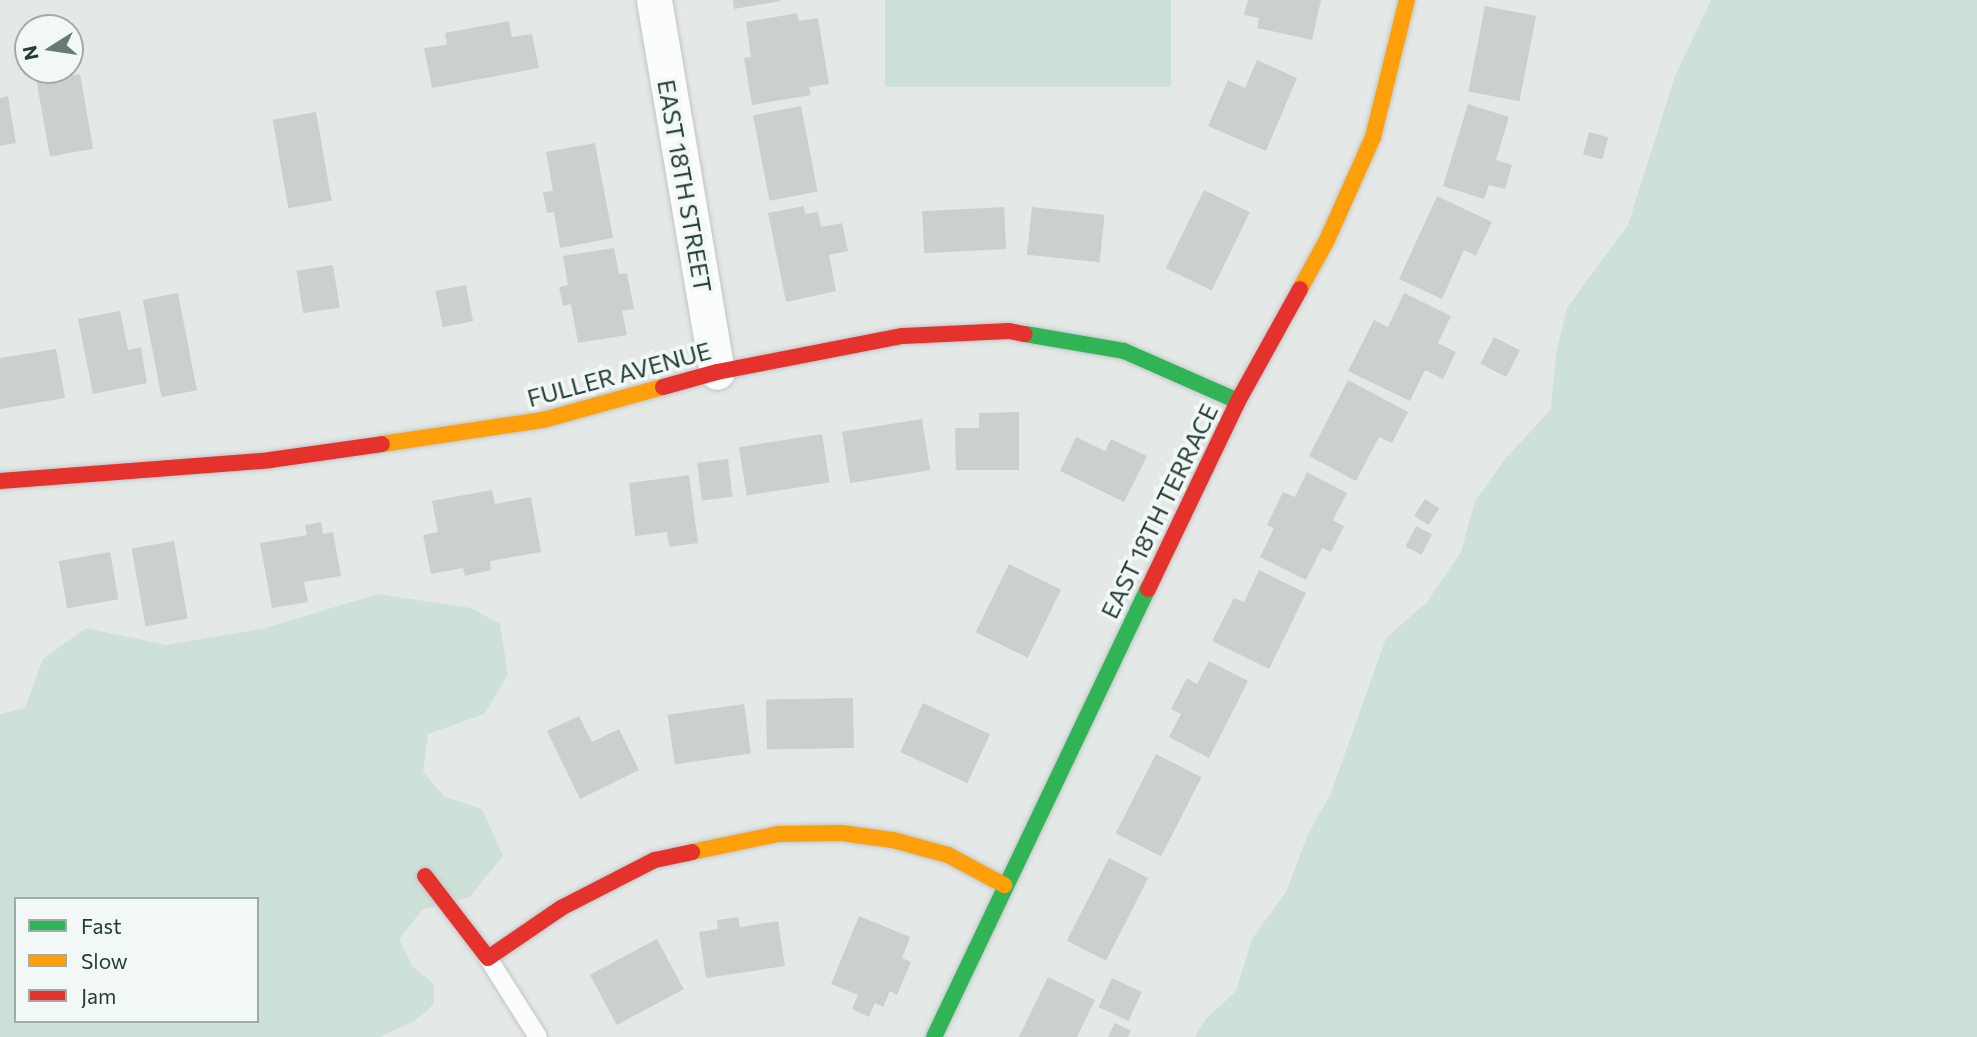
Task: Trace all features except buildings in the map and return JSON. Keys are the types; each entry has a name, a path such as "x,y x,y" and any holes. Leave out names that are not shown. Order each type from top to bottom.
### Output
{"street":[{"name":"EAST 18TH STREET","path":"654,0 717,372"},
{"name":"EAST 18TH TERRACE","path":"934,1037 1004,885 1238,401 1327,240 1373,137 1406,0"},
{"name":"FULLER AVENUE","path":"0,481 270,460 543,420 717,372 902,336 1009,331 1124,351 1238,401"},
{"path":"425,876 488,958 561,908 655,860 778,834 841,833 893,841 948,856 1004,885"}],"lane":[{"path":"488,958 538,1037"}],"green space":[{"path":"885,0 1171,0 1171,87 885,87"},
{"path":"1711,0 1977,0 1977,1037 1195,1037 1205,1020 1236,991 1252,939 1286,892 1308,834 1331,793 1386,638 1427,602 1461,552 1475,501 1506,458 1551,409 1556,353 1567,308 1628,225 1675,76"},
{"path":"378,594 471,608 500,624 508,675 484,714 428,734 423,772 445,797 482,809 503,856 470,897 422,910 399,939 413,967 434,984 434,1004 415,1021 379,1037 0,1037 0,714 25,708 43,659 86,628 166,645 262,629"}],"traffic: fast":[{"path":"1025,334 1124,351 1238,401"},
{"path":"934,1037 1148,589"}],"traffic: slow":[{"path":"1300,289 1327,240 1373,137 1407,0"},
{"path":"382,444 543,420 663,387"},
{"path":"692,852 778,834 841,833 893,840 948,855 1004,885"}],"traffic: jam":[{"path":"1148,589 1238,401 1300,289"},
{"path":"663,387 717,372 903,336 1009,331 1025,334"},
{"path":"0,481 270,460 382,444"},
{"path":"425,876 488,958 561,908 655,860 692,852"}]}
